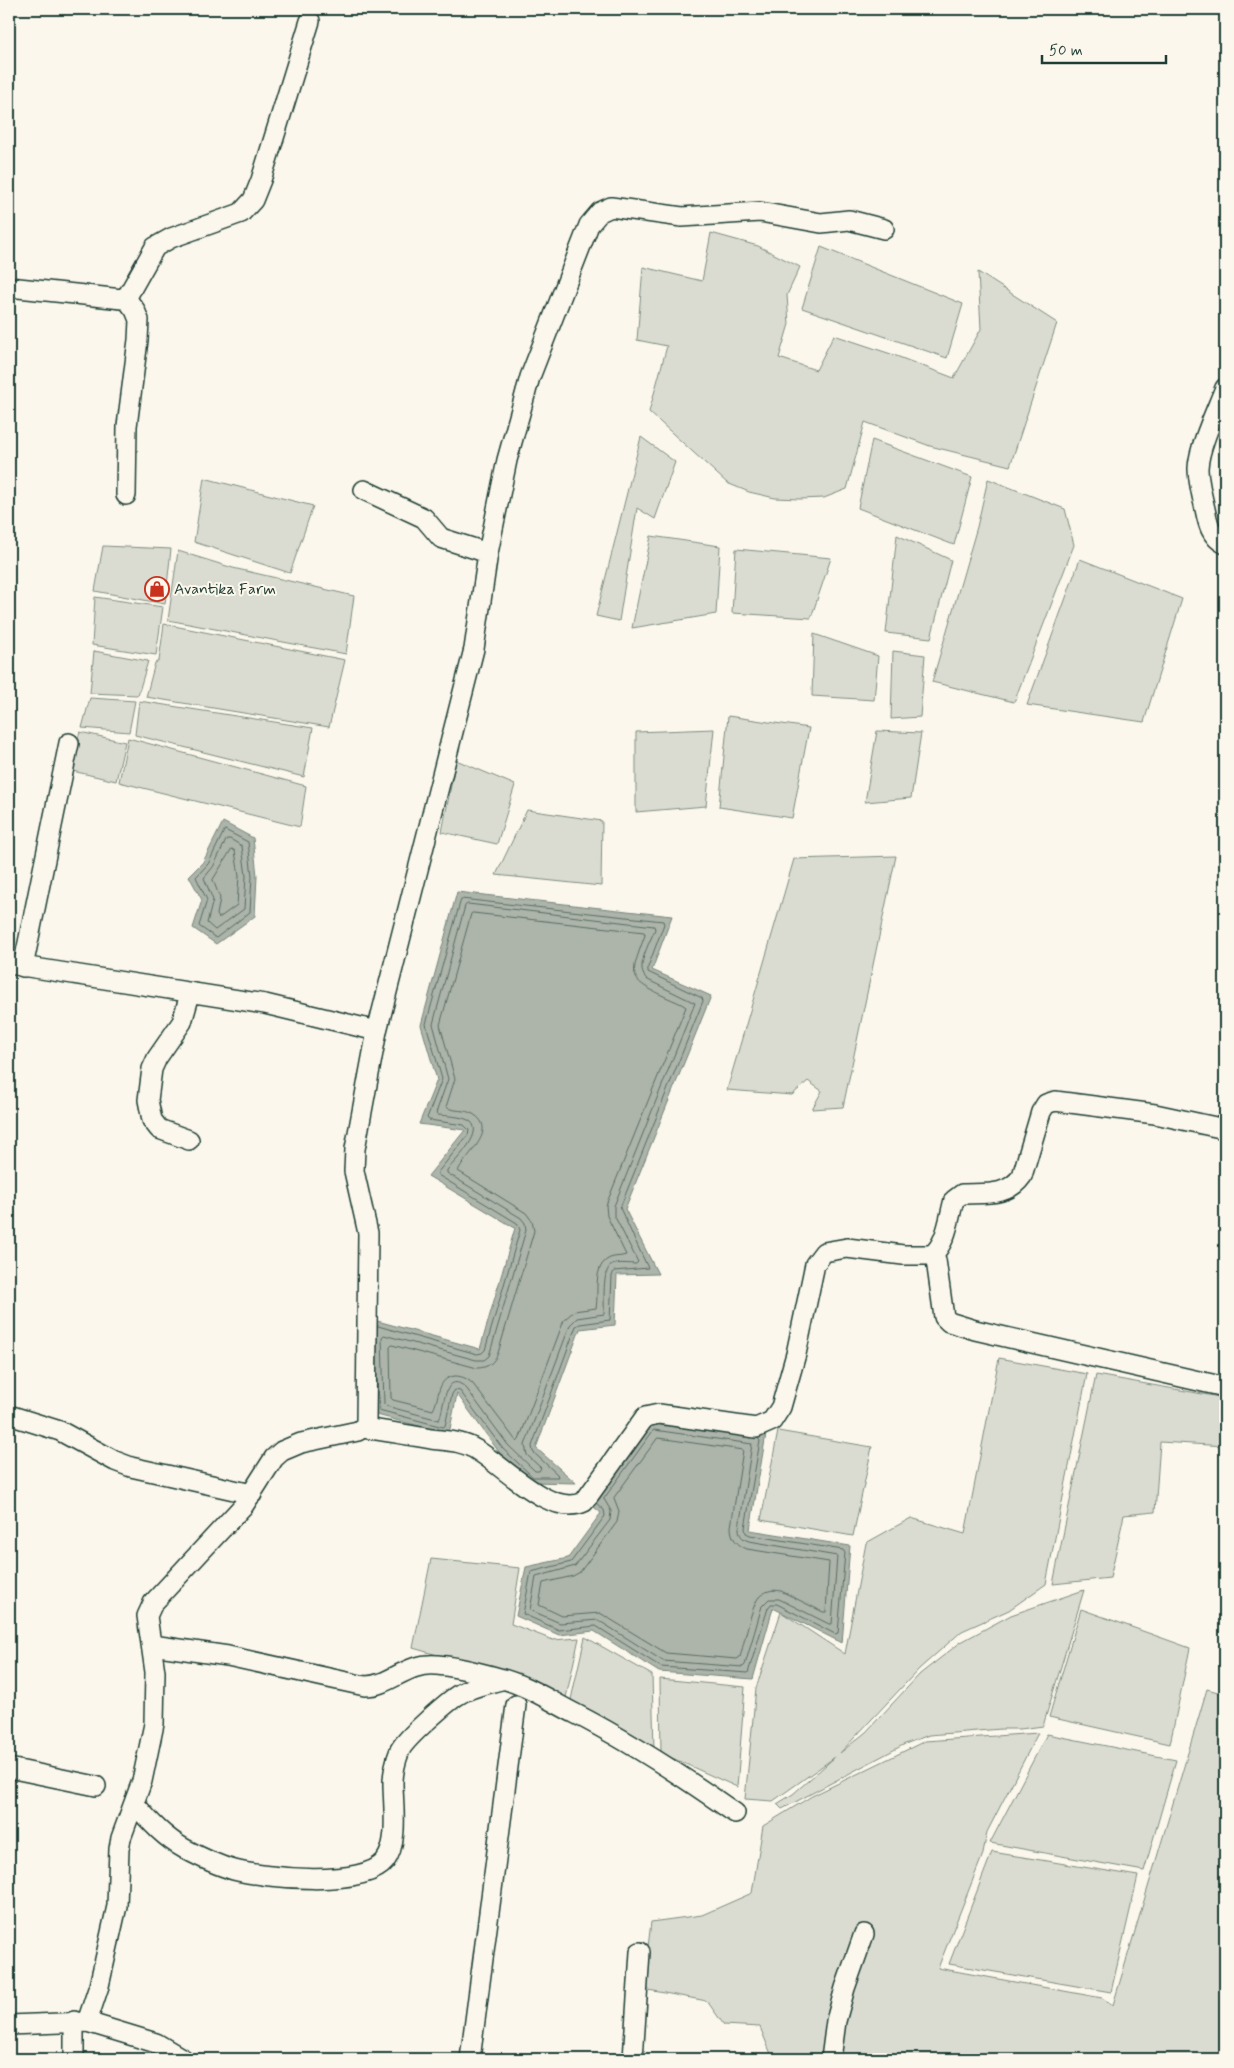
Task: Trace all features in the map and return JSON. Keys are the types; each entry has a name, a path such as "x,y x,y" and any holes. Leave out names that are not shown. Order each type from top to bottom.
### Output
{"street":[{"path":"9,287 118,299 125,297 155,247 171,238 235,216 248,208 261,180 310,21"},
{"path":"74,2059 81,2021 99,1986 117,1906 120,1844 142,1781 154,1724 155,1672 146,1616 152,1603 244,1506 274,1458 282,1451 301,1443 358,1431 363,1428 366,1422 368,1233 354,1172 355,1149 377,1031 467,678 480,618 488,553 507,460 530,376 587,230 600,212 611,207 687,217 760,212 821,223 849,220 884,229"},
{"path":"125,297 135,310 139,320 127,426 126,495"},
{"path":"1225,388 1198,466 1208,525 1219,541 1225,544"},
{"path":"364,490 424,518 441,538 488,553"},
{"path":"69,743 16,966 265,1004 377,1031"},
{"path":"189,1140 158,1129 152,1120 148,1100 152,1069 157,1058 182,1022 190,994"},
{"path":"363,1428 465,1444 487,1457 529,1489 568,1506 577,1505 584,1502 644,1417 659,1414 756,1428 772,1421 781,1407 796,1354 815,1264 824,1252 848,1248 903,1255 932,1255 937,1251 943,1240 954,1200 957,1196 962,1194 1001,1192 1015,1184 1022,1176 1041,1112 1050,1102 1055,1101 1155,1114 1225,1129"},
{"path":"932,1255 936,1260 942,1314 949,1322 975,1330 1225,1387"},
{"path":"9,1415 60,1431 115,1461 131,1467 252,1494"},
{"path":"152,1646 228,1656 365,1686 380,1684 396,1674 413,1667 430,1665 462,1669 521,1685 616,1735 695,1784 735,1814"},
{"path":"135,1804 153,1826 186,1849 234,1870 268,1876 309,1879 336,1878 376,1869 387,1859 392,1845 394,1827 393,1780 395,1765 401,1748 459,1694 501,1680"},
{"path":"470,2059 516,1705"},
{"path":"9,1768 96,1786"},
{"path":"831,2059 836,2021 845,1988 864,1934"},
{"path":"633,2059 640,1952"},
{"path":"9,2025 81,2021 156,2043 183,2059"}],"shaded area":[{"path":"711,233 758,246 800,267 787,295 789,324 779,358 816,370 834,335 954,378 981,329 978,272 1057,323 1010,466 930,446 865,422 847,489 824,498 775,498 749,492 727,483 649,412 667,346 637,340 643,267 702,281"},
{"path":"821,247 963,304 947,358 802,308"},
{"path":"641,437 675,462 655,519 637,508 619,621 596,616"},
{"path":"872,440 972,477 954,545 858,508"},
{"path":"204,478 313,506 290,573 194,542"},
{"path":"988,479 1065,509 1074,545 1014,702 932,682 977,527"},
{"path":"897,535 951,560 931,638 886,633"},
{"path":"651,536 720,546 716,614 632,628"},
{"path":"103,546 171,549 165,604 95,591"},
{"path":"736,549 831,558 811,618 732,613"},
{"path":"178,551 233,568 354,596 346,654 168,620"},
{"path":"1080,559 1182,599 1144,722 1027,705"},
{"path":"95,597 163,607 156,655 92,645"},
{"path":"164,624 345,660 329,727 146,697 155,663 159,661"},
{"path":"814,634 878,656 874,700 812,696"},
{"path":"94,651 148,661 138,695 90,693"},
{"path":"893,651 925,655 920,717 891,719"},
{"path":"90,698 135,701 129,732 82,728"},
{"path":"139,701 313,728 304,777 135,735"},
{"path":"728,716 809,728 792,818 719,807"},
{"path":"714,729 706,806 636,812 636,732"},
{"path":"877,731 921,733 911,798 865,802"},
{"path":"80,732 125,742 116,781 68,770"},
{"path":"128,738 306,786 300,827 119,782"},
{"path":"456,760 515,785 497,844 442,832"},
{"path":"527,810 602,821 601,886 496,875"},
{"path":"896,856 843,1107 812,1109 822,1091 808,1081 792,1095 727,1090 794,859"},
{"path":"999,1358 1087,1374 1046,1584 1009,1610 962,1631 919,1669 840,1753 866,1732 920,1674 961,1642 1011,1615 1084,1590 1043,1726 929,1735 905,1744 782,1809 777,1804 793,1794 835,1757 773,1801 745,1799 756,1688 781,1612 845,1654 866,1543 911,1518 965,1534"},
{"path":"1096,1375 1225,1398 1225,1446 1160,1442 1155,1512 1124,1515 1110,1578 1053,1584"},
{"path":"778,1431 872,1447 853,1536 761,1520"},
{"path":"431,1559 520,1568 511,1624 553,1640 579,1638 565,1702 482,1668 413,1648"},
{"path":"1081,1609 1190,1648 1170,1744 1049,1717"},
{"path":"585,1637 652,1675 654,1750 570,1704"},
{"path":"660,1679 745,1687 737,1787 661,1753"},
{"path":"1207,1689 1225,1694 1225,2059 773,2059 760,2027 724,2025 707,2001 643,1989 651,1922 702,1915 752,1893 763,1826 812,1796 925,1741 1038,1733 987,1832 983,1854 938,1968 1102,1998 1113,2005"},
{"path":"1047,1734 1176,1760 1144,1871 990,1843"},
{"path":"992,1852 1138,1876 1111,1992 949,1964"}],"water":[{"path":"223,822 253,838 257,876 255,916 216,944 193,928 202,900 189,876 203,862"},
{"path":"457,892 672,916 652,970 711,996 625,1209 658,1274 617,1275 615,1325 580,1329 536,1448 576,1483 531,1482 499,1452 457,1394 449,1434 373,1414 370,1319 480,1349 515,1228 428,1176 465,1130 419,1124 437,1080 421,1025"},
{"path":"648,1417 766,1434 750,1530 850,1546 842,1643 773,1608 753,1679 659,1672 594,1631 559,1635 516,1616 526,1567 568,1558 601,1513 588,1502"}],"place":[{"name":"Avantika Farm","path":"157,589"}]}
